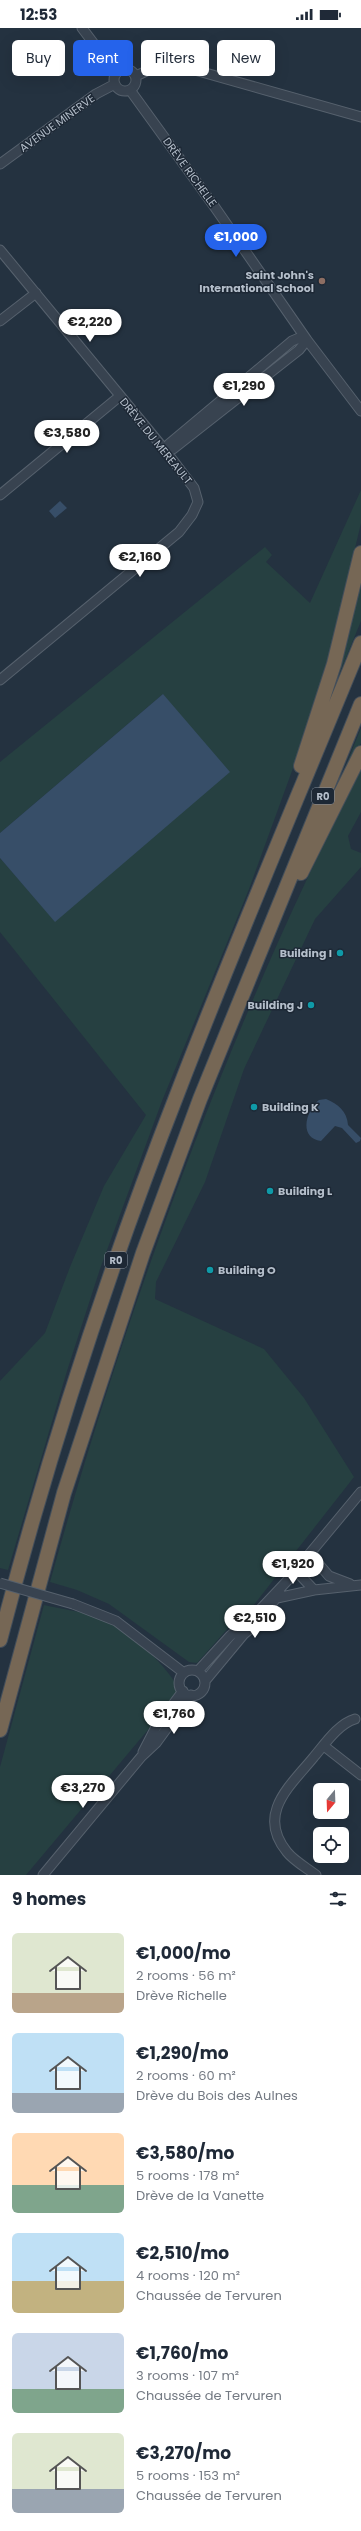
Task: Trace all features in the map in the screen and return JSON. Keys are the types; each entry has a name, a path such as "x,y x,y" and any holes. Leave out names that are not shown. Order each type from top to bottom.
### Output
{"highway":[{"path":"298,797 300,770 334,664 361,553"},
{"name":"R0","path":"0,1640 43,1486 121,1245 178,1092 361,642"},
{"name":"R0","path":"0,1730 64,1493 109,1351 200,1099 361,704"},
{"path":"285,889 300,876 361,753"}],"street":[{"path":"82,28 91,40"},
{"path":"116,76 115,84 122,89 130,90 133,87 136,76 157,66 170,64 361,117"},
{"name":"AVENUE MINERVE","path":"0,164 96,94 115,84"},
{"name":"DRÈVE RICHELLE","path":"130,90 214,206 307,340 361,411"},
{"name":"DRÈVE DU MEREAULT","path":"0,250 165,450 194,488 198,502 192,515 179,532 0,680"},
{"path":"0,321 36,293"},
{"path":"165,450 173,449 299,350 307,340"},
{"path":"0,495 120,396"},
{"path":"198,1672 230,1636 256,1614 287,1581 361,1492"},
{"path":"310,1554 329,1576 357,1585"},
{"path":"299,1567 298,1573 301,1579 314,1590"},
{"path":"43,1875 141,1757 156,1743 191,1695 202,1691 205,1681 277,1598 287,1581"},
{"path":"0,1584 73,1604 116,1621 184,1673"},
{"path":"277,1598 314,1590 357,1585"},
{"path":"191,1695 183,1691 180,1682 184,1673 188,1670 198,1672 205,1681"},
{"path":"141,1757 156,1727 183,1691"},
{"path":"316,1875 288,1853 280,1842 274,1821 276,1809 281,1796 324,1746 346,1721 355,1718"},
{"path":"324,1746 361,1775"}],"green space":[{"path":"361,490 361,523 332,645 308,727 249,889 162,1101 100,1269 67,1371 8,1570 0,1568 0,1381 45,1333 70,1267 104,1186 146,1115 0,932 0,858 55,921 163,694 0,833 0,762 265,547 272,555 266,562 310,603"},
{"path":"361,567 361,621 324,711"},
{"path":"361,728 361,743 336,790"},
{"path":"361,768 361,812 348,836 351,849 361,853 361,867 315,919 244,1069 205,1182 156,1282 155,1299 264,1349 304,1398 354,1477 253,1606 230,1626 197,1663 189,1662 109,1604 77,1590 50,1582 113,1372 148,1269 185,1168 267,966"},
{"path":"44,1605 98,1618 121,1630 154,1656 178,1687 173,1700 26,1875 0,1875 0,1767"}],"water":[{"path":"60,501 67,508 55,518 49,511"},
{"path":"163,694 230,772 55,922 0,858 0,833"},
{"path":"326,1099 334,1103 344,1112 348,1125 361,1138 360,1141 356,1143 342,1128 335,1126 321,1141 314,1139 309,1135 306,1123 311,1110 319,1100"}],"place":[{"name":"Saint John's International School","path":"322,281"},
{"name":"Building I","path":"340,953"},
{"name":"Building J","path":"311,1005"},
{"name":"Building K","path":"254,1107"},
{"name":"Building L","path":"270,1191"},
{"name":"Building O","path":"210,1270"}]}
